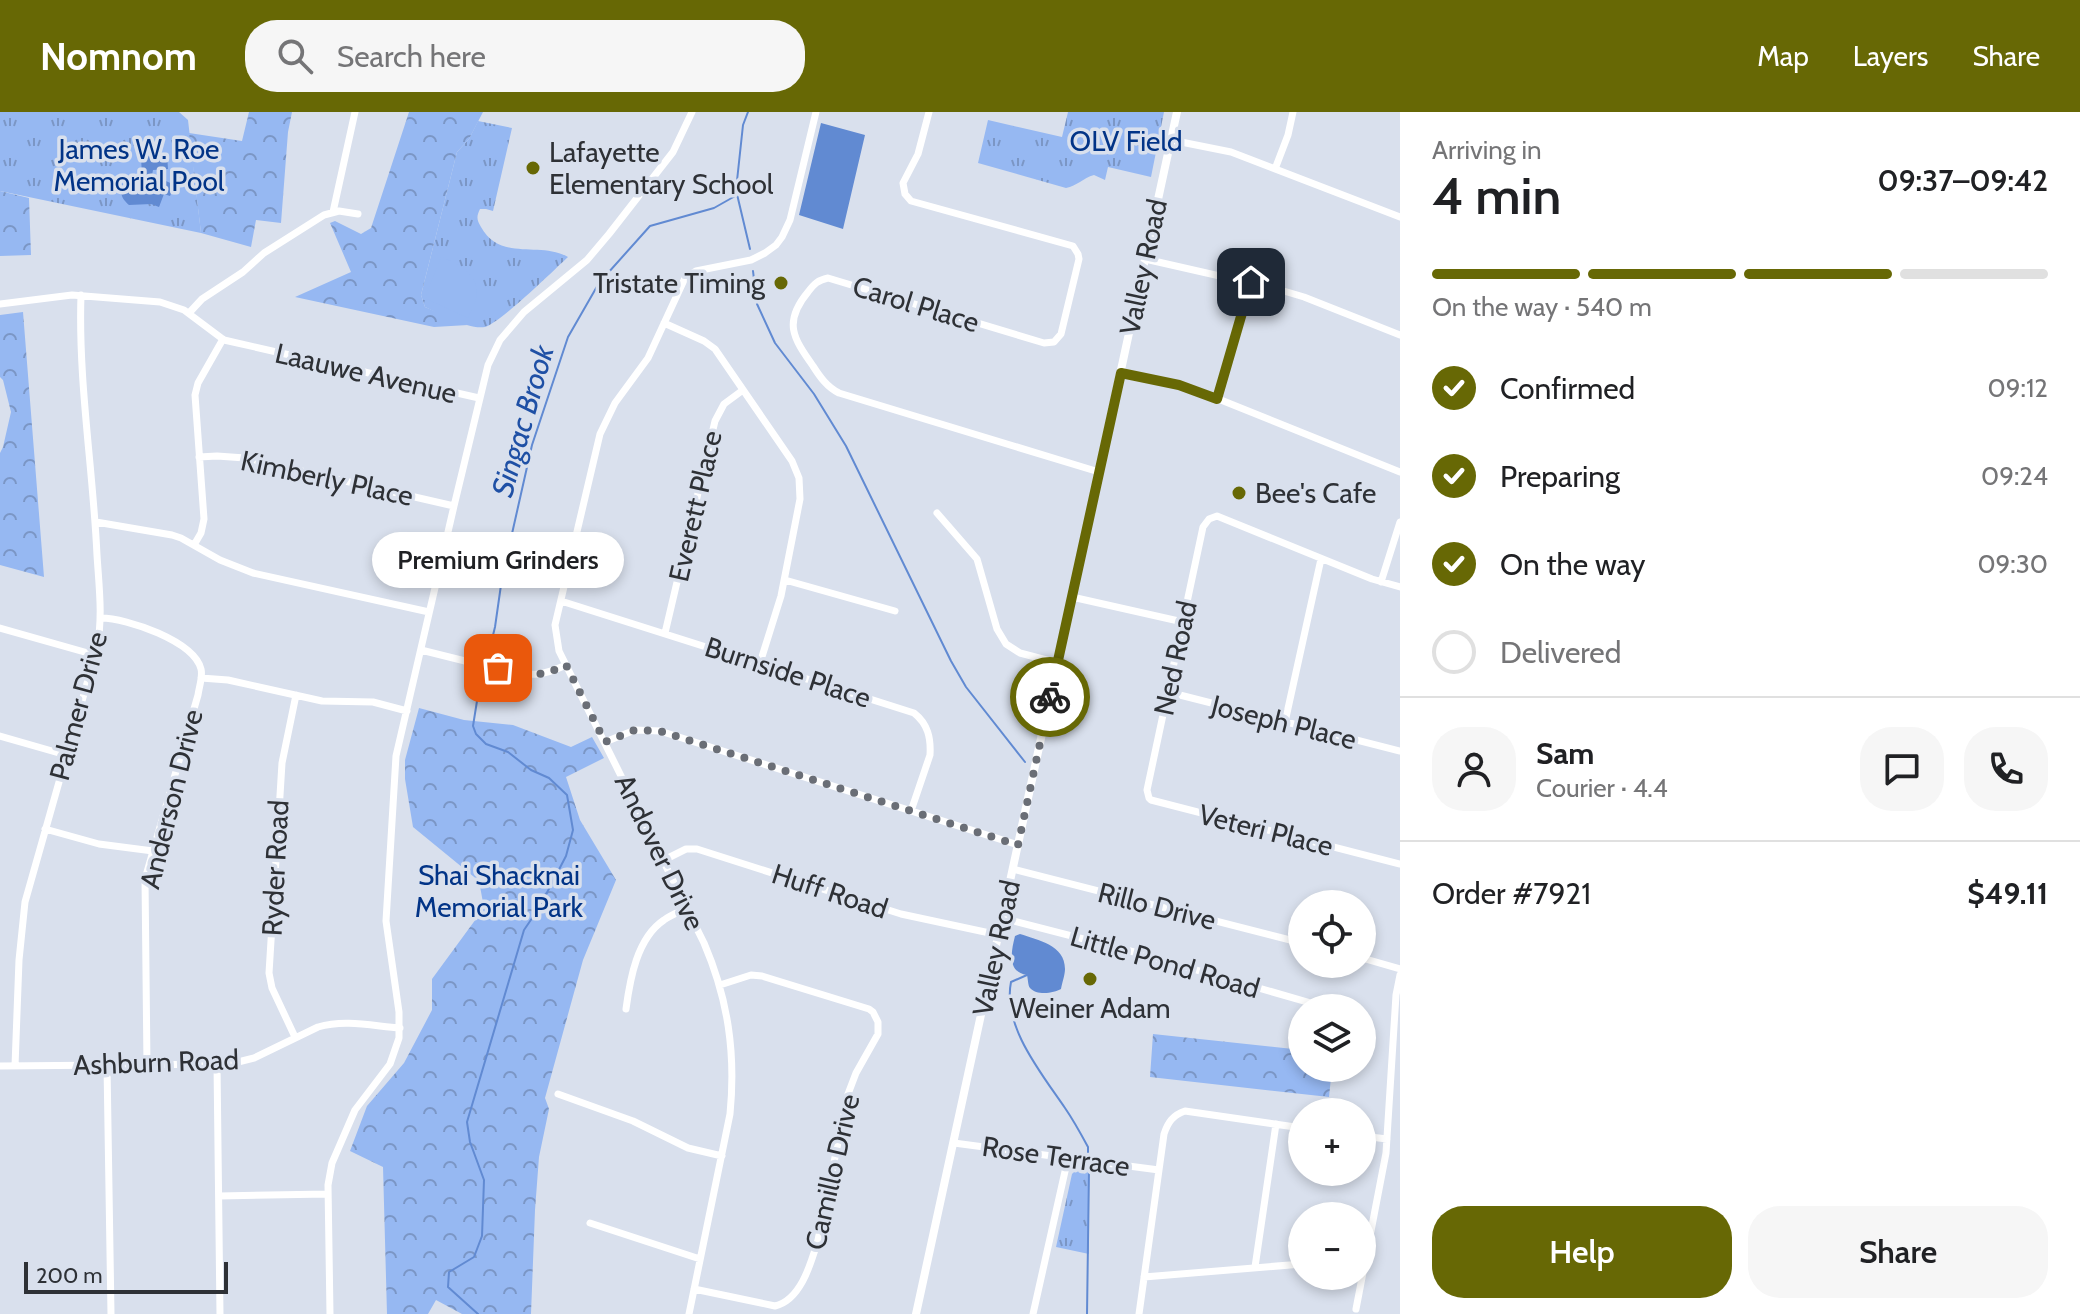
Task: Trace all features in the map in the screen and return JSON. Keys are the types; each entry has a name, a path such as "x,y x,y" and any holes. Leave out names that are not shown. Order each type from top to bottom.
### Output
{"main road":[{"name":"Valley Road","path":"916,1314 1177,112"}],"street":[{"path":"333,212 355,112"},
{"name":"Laauwe Avenue","path":"0,304 81,295 150,300 189,313 223,339 479,398 488,365 500,340 524,312 597,249 673,152 692,112"},
{"name":"Andover Drive","path":"689,1314 730,1114 733,1069 730,1026 709,953 559,651 555,632 604,425 615,403 648,358 681,284 690,274 757,258 782,237 790,220 816,112"},
{"name":"Carol Place","path":"929,112 918,154 905,178 905,194 911,201 1073,246 1079,259 1061,334 1054,342 1044,343 828,278 815,283 800,301 793,323 795,339 823,381 839,393 1099,472"},
{"path":"1275,169 1293,112"},
{"path":"1171,140 1231,152 1400,217"},
{"path":"189,313 202,299 233,279 264,253 324,215 349,211 358,214"},
{"path":"1145,259 1304,297 1400,335"},
{"path":"1217,399 1251,282"},
{"name":"Palmer Drive","path":"15,1066 21,928 25,902 95,655 101,618 81,339 81,295"},
{"path":"664,323 715,349 792,461 799,478 800,499 785,580 760,663"},
{"path":"194,545 204,519 196,388 223,339"},
{"path":"1121,373 1179,385 1400,472"},
{"name":"Everett Place","path":"665,633 715,421 724,404 743,390"},
{"path":"330,1314 328,1194 332,1163 350,1119 390,1064 399,1038 399,1012 387,937 386,907 396,756 479,398"},
{"name":"Kimberly Place","path":"199,457 245,458 454,506"},
{"path":"937,513 977,559 997,629 1006,644 1020,653 1058,663"},
{"name":"Ned Road","path":"1149,781 1206,522 1217,516 1321,559"},
{"path":"96,522 172,535 253,573 429,612"},
{"path":"1381,582 1400,522"},
{"path":"1285,722 1321,559 1400,587"},
{"path":"785,580 895,611"},
{"path":"1072,597 1183,622"},
{"name":"Burnside Place","path":"561,601 900,708 919,717 927,730 930,755 911,811"},
{"path":"101,618 137,623 186,649 197,660 201,678 228,680 336,702 373,702 407,711"},
{"path":"0,628 95,655"},
{"path":"421,650 477,664"},
{"path":"498,668 536,675 566,665"},
{"name":"Anderson Drive","path":"147,1065 145,887 201,678"},
{"name":"Joseph Place","path":"1168,692 1400,751"},
{"name":"Ryder Road","path":"295,1037 272,988 269,973 282,763 296,695"},
{"path":"605,742 635,730 654,730 1018,845"},
{"path":"0,736 66,755"},
{"name":"Veteri Place","path":"1149,781 1147,795 1151,800 1400,864"},
{"path":"45,829 99,844 153,851"},
{"name":"Huff Road","path":"664,860 686,849 697,849 901,914 999,935"},
{"name":"Rillo Drive","path":"1013,869 1288,939"},
{"path":"626,1009 644,942 656,926 687,908"},
{"name":"Little Pond Road","path":"1002,918 1288,996"},
{"path":"1376,962 1400,969"},
{"name":"Camillo Drive","path":"694,1289 775,1306 787,1302 796,1292 813,1258 818,1240 852,1083 876,1041 879,1028 876,1016 869,1009 762,976 751,975 720,985"},
{"path":"1376,1205 1387,1139 1396,995 1400,975"},
{"name":"Ashburn Road","path":"0,1066 242,1062 318,1027 339,1023 400,1028"},
{"path":"217,1064 220,1314"},
{"path":"107,1065 111,1314"},
{"path":"558,1094 633,1121 688,1148 722,1156"},
{"path":"1139,1314 1159,1170 1166,1127 1170,1121 1179,1113 1190,1112 1288,1126"},
{"path":"1255,1267 1276,1124"},
{"path":"1376,1138 1387,1139"},
{"name":"Rose Terrace","path":"954,1143 1159,1170"},
{"path":"1033,1314 1068,1158"},
{"path":"219,1196 328,1194"},
{"path":"590,1223 700,1259"},
{"path":"1144,1277 1288,1265"},
{"path":"1356,1309 1359,1290"}],"green space":[{"name":"James W. Roe Memorial Pool","path":"0,112 179,112 188,120 201,233 0,191"},
{"path":"249,112 292,112 281,223 256,220 251,247 201,233 189,133 242,141"},
{"path":"409,112 483,112 469,139 457,152 421,295 425,307 468,325 434,327 295,297 351,272 330,223 335,221 361,234 371,228"},
{"name":"OLV Field","path":"1068,112 1164,112 1151,177 1108,167 1105,180 1094,175 1066,188 978,163 988,120 1062,137"},
{"path":"478,121 512,128 493,211 480,209 478,214 481,227 489,238 509,248 545,250 568,257 526,296 485,327 455,321 425,307 421,295 457,152 469,139"},
{"path":"0,191 29,198 31,255 0,256"},
{"path":"441,257 462,267 475,283 476,299 468,318 427,299"},
{"path":"23,312 44,577 0,565 0,453 11,412 0,377 0,315"},
{"name":"Shai Shacknai Memorial Park","path":"419,708 464,720 513,725 571,747 592,737 604,758 566,777 580,820 616,880 583,960 545,1098 549,1109 539,1157 531,1314 462,1314 436,1300 428,1314 387,1314 383,1167 350,1151 367,1106 404,1063 432,1010 432,979 484,908 479,881 413,827 405,760"},
{"path":"1153,1034 1288,1048 1288,1082 1331,1082 1329,1097 1150,1077"},
{"path":"1080,1169 1089,1170 1089,1254 1056,1247 1072,1174"}],"shaded area":[{"path":"821,123 865,135 843,229 799,215"},
{"path":"167,154 168,169 153,170 152,175 175,185 170,196 164,194 159,207 151,204 129,205 121,190 123,184 143,191 145,187 139,184 142,177 141,156"},
{"path":"1020,934 1042,941 1060,954 1065,969 1061,989 1046,993 1033,991 1027,975 1013,966 1012,948 1015,936"}],"waterway":[{"name":"Singac Brook","path":"748,112 743,125 736,190 750,249"},
{"name":"Singac Brook","path":"478,1314 448,1287 449,1272 474,1257 482,1236 484,1180 470,1142 467,1122 524,930 566,856 573,830 567,795 549,778 531,770 508,752 486,744 473,726 532,445 568,337 599,283 650,226 714,208 737,195"},
{"name":"Singac Brook","path":"753,271 757,304 775,343 814,394 846,446 951,661 966,687 1025,762"},
{"path":"1027,975 1011,982 1012,1015 1026,1049 1068,1113 1088,1152"},
{"path":"1087,1314 1089,1170"}],"way so far":[{"path":"498,668 536,675 566,665 605,742 635,730 660,731 1018,845 1050,697"}],"place":[{"name":"Lafayette Elementary School","path":"533,168"},
{"name":"Tristate Timing","path":"781,283"},
{"name":"Bee's Cafe","path":"1239,493"},
{"name":"Premium Grinders","path":"498,668"},
{"name":"Weiner Adam","path":"1090,979"}],"route":[{"path":"1050,697 1121,373 1179,385 1217,399 1251,282"}]}
